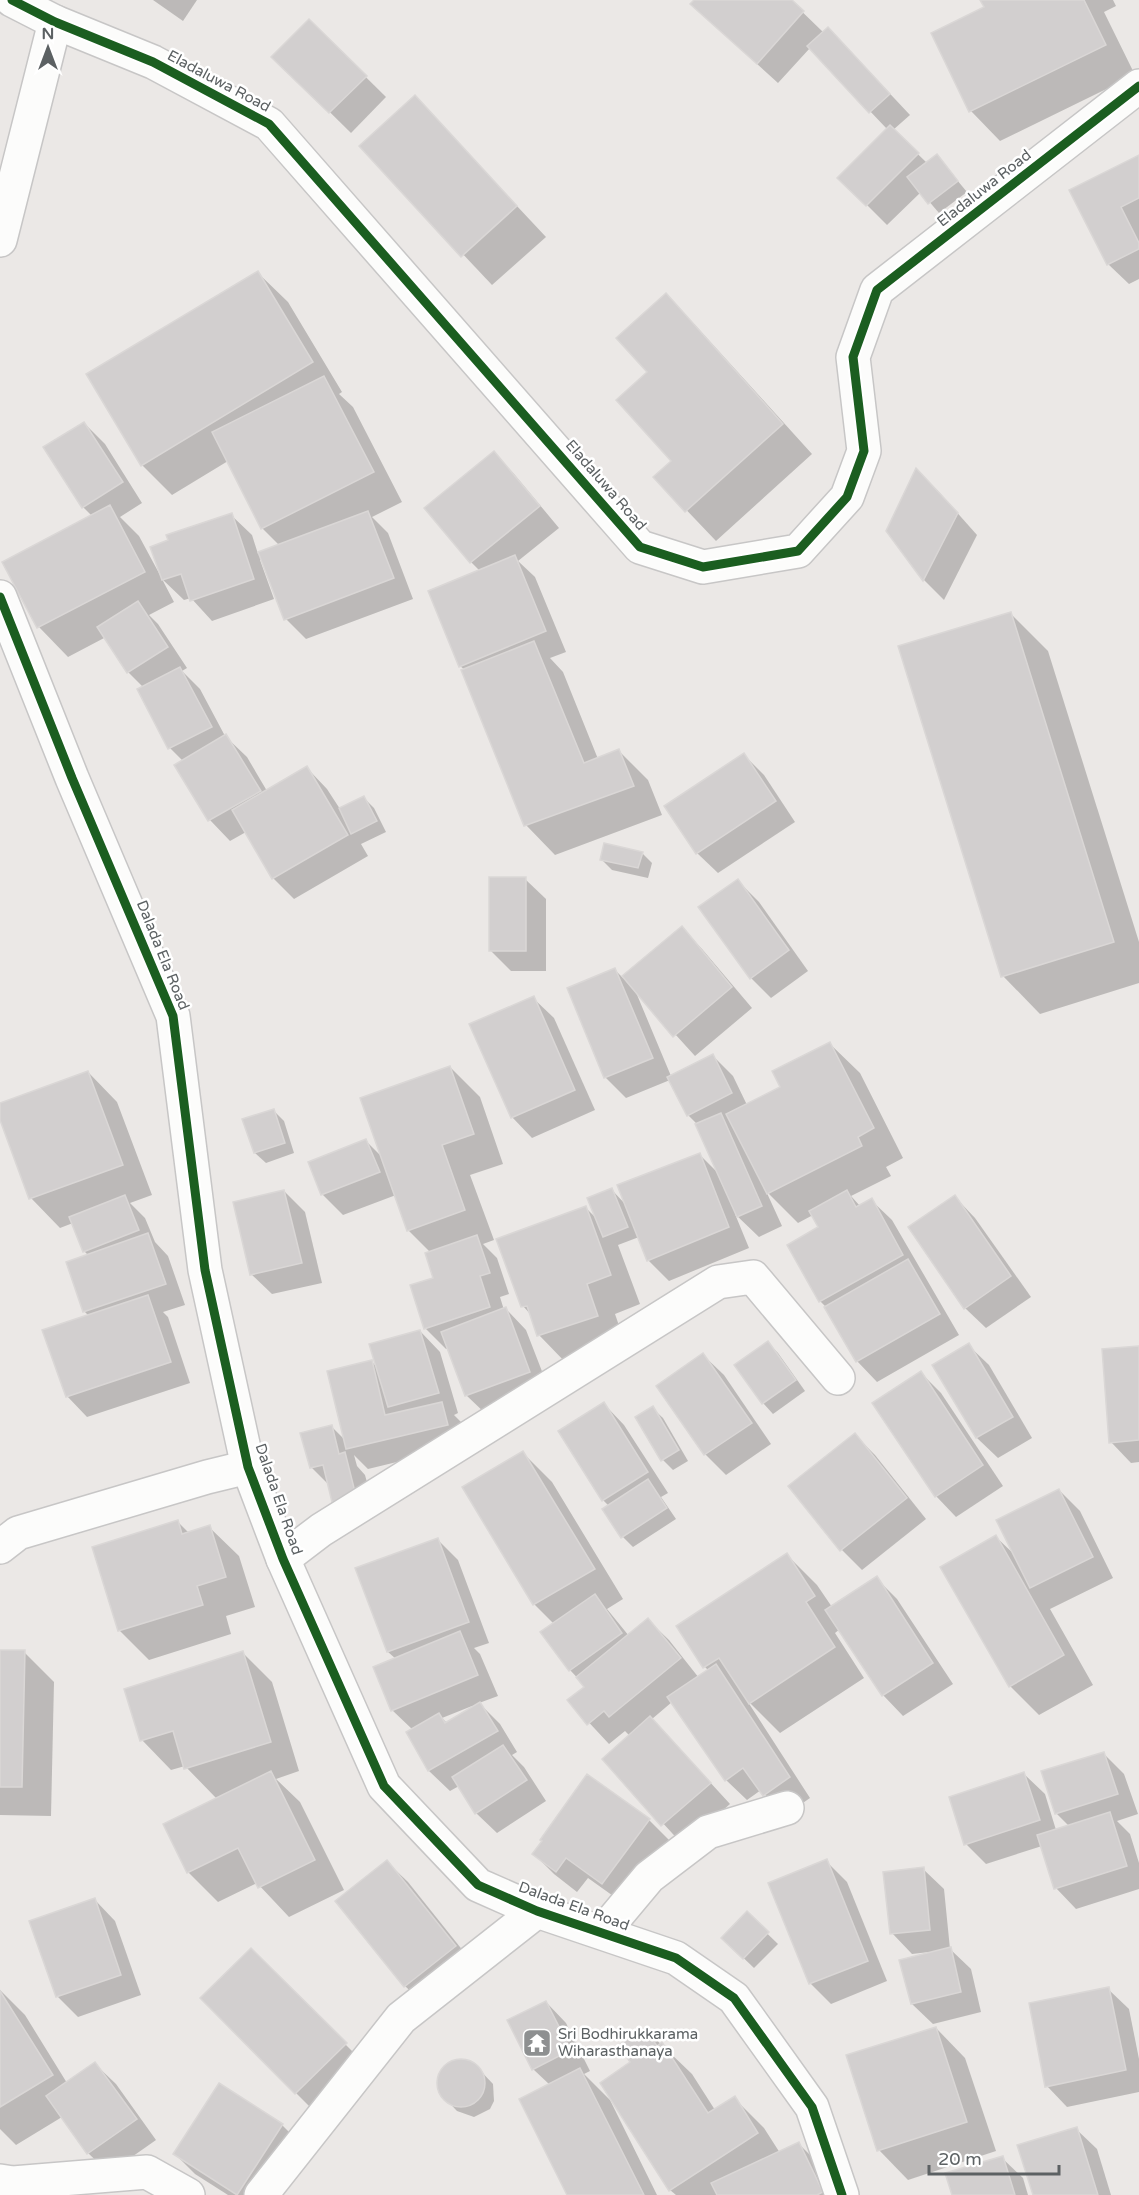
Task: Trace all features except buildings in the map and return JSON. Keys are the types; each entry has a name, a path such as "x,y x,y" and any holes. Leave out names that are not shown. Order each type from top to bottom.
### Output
{"street":[{"name":"Eladaluwa Road","path":"12,0 55,22 153,62 269,124 640,547 703,567 798,551 847,497 864,451 853,357 877,290 1139,86"},
{"path":"0,240 55,22"},
{"name":"Dalada Ela Road","path":"0,597 72,778 173,1016 205,1270 248,1467 283,1559 384,1786 478,1885 537,1911 676,1958 734,1998 812,2107 842,2195"},
{"path":"283,1559 321,1530 718,1282 753,1277 838,1378"},
{"path":"0,1546 18,1533 248,1467"},
{"path":"603,1932 649,1877 708,1832 788,1808"},
{"path":"261,2195 401,2018 537,1911"},
{"path":"0,2181 13,2183 147,2172 188,2195"}],"cycle path":[{"path":"12,0 55,22 153,62 269,124 640,547 703,567 798,551 847,497 864,451 853,357 877,290 1139,86"},
{"path":"0,597 72,778 173,1016 205,1270 248,1467 283,1559 384,1786 478,1885 537,1911 676,1958 734,1998 812,2107 842,2195"}],"place":[{"name":"Sri Bodhirukkarama Wiharasthanaya","path":"537,2043"}]}
